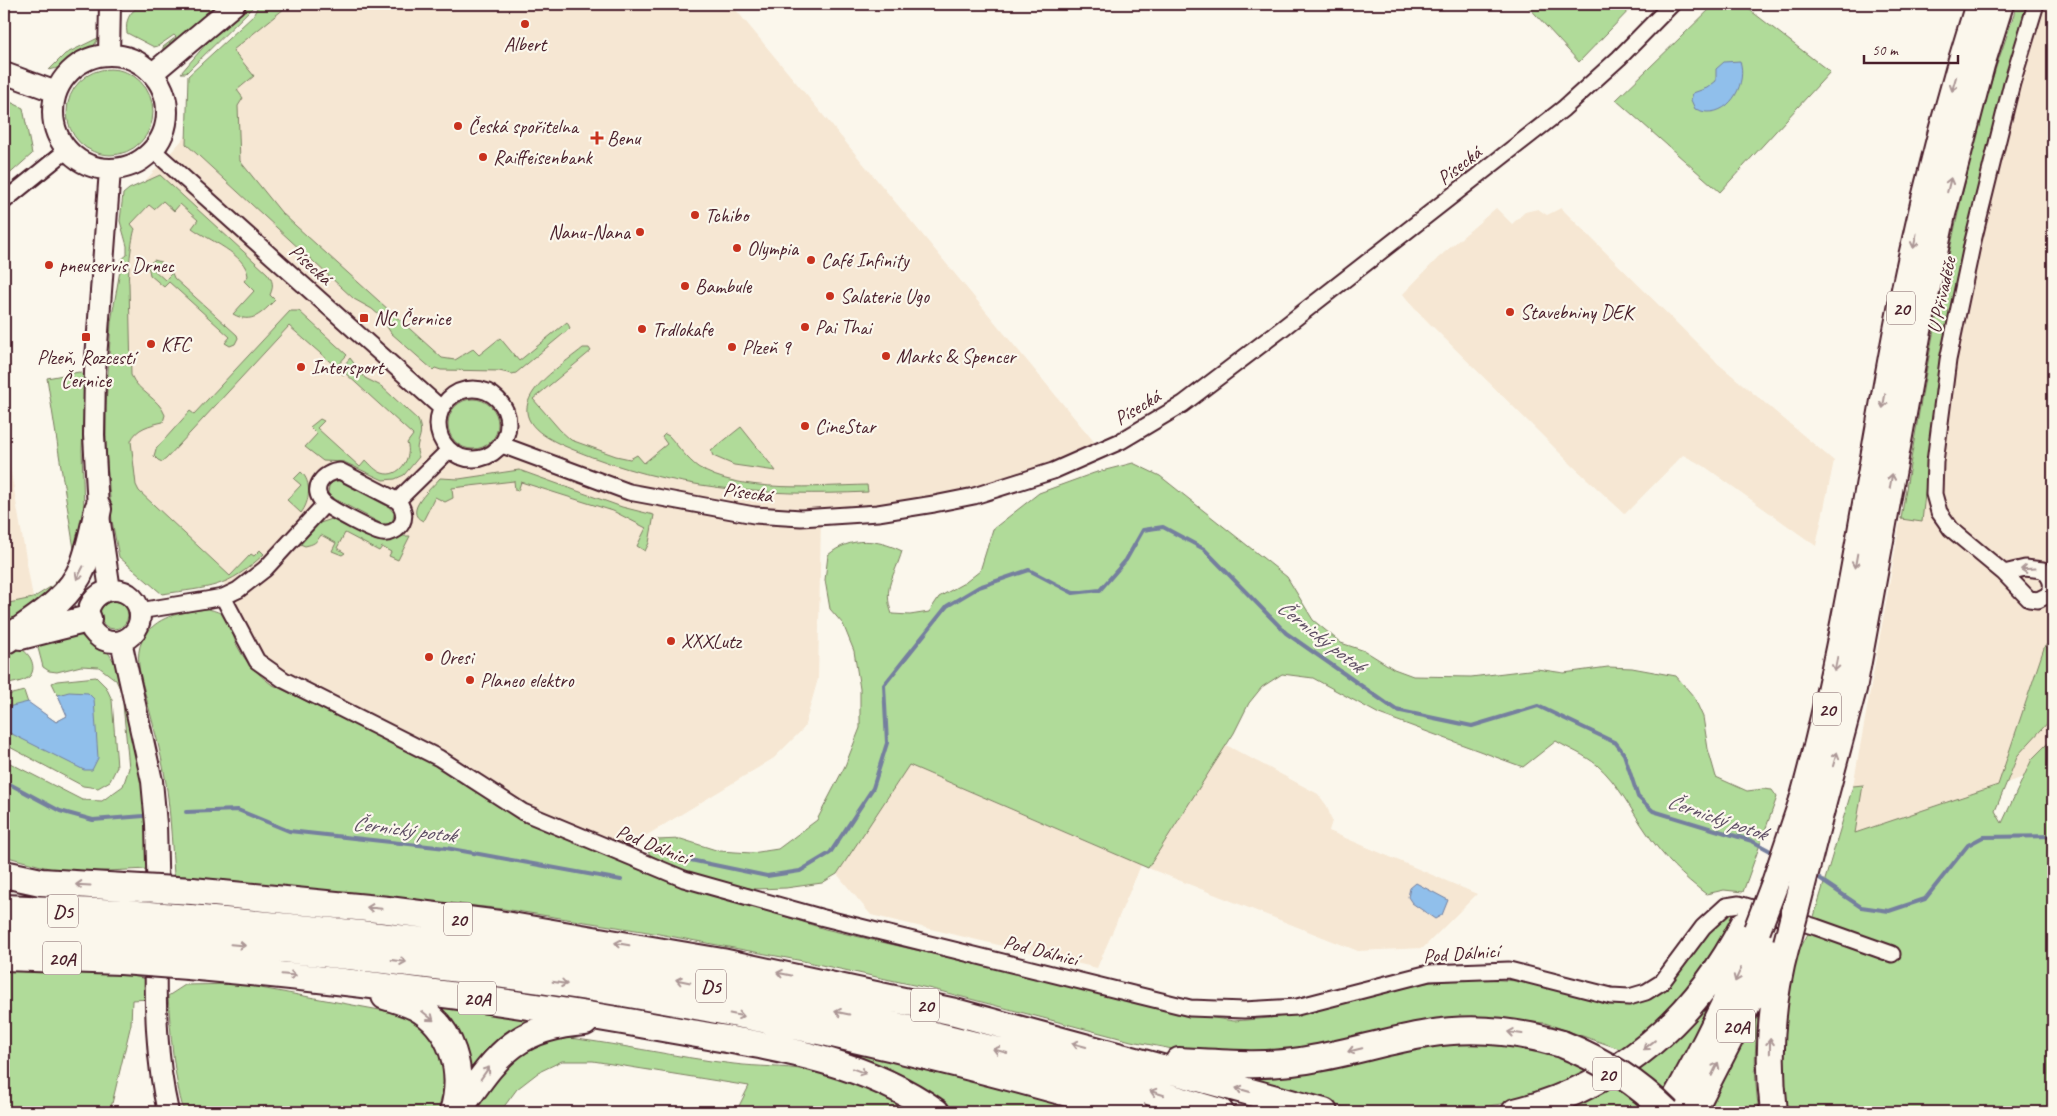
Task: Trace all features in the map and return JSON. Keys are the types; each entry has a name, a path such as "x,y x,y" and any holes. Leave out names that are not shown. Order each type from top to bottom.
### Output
{"highway":[{"name":"20","path":"1515,1112 1547,1102 1590,1083 1650,1045 1685,1012 1724,962 1766,934 1793,892 1812,803 1820,738 1846,617 1894,348 1922,207 1940,132 1979,4"},
{"name":"20","path":"1766,934 1812,803 1840,741 1862,640 1914,350 1938,233 1960,138 2000,4"},
{"path":"5,640 54,605 77,579 85,560 98,509"},
{"path":"5,640 88,620"},
{"name":"20","path":"4,874 41,882 192,891 388,910 500,924 722,962 954,1012 1324,1112"},
{"name":"D5","path":"4,908 122,924 189,941 388,960 542,980 655,999 764,1020 921,1055 1134,1112"},
{"name":"D5","path":"4,931 122,924"},
{"path":"1126,1057 1224,1064 1271,1064 1324,1057 1402,1038 1464,1030 1521,1034 1562,1044 1594,1058 1625,1076 1668,1112 1709,1038 1733,988 1766,934"},
{"path":"1766,934 1774,1001 1770,1043 1774,1112"},
{"name":"20A","path":"1692,1112 1749,1001 1766,934"},
{"name":"D5","path":"189,941 390,936 543,956 657,976 926,1032 1115,1081 1220,1112"},
{"name":"20A","path":"4,956 121,961 189,941 334,980 540,1006 762,1046 841,1065 894,1086 936,1112"},
{"path":"334,980 413,1006 432,1019 451,1046 458,1068 458,1092 453,1112"},
{"path":"457,1112 490,1065 503,1051 518,1040 542,1029 555,1026 620,1020"}],"main road":[{"path":"109,54 110,4"},
{"path":"153,73 235,4"},
{"path":"109,54 125,56 140,62 153,73 162,87 168,103 168,120 163,136 154,151 141,161 126,168 110,170 94,168 79,160 67,150 58,137 53,107 56,92 72,69 83,61 95,56 109,54"},
{"path":"4,73 56,92"},
{"path":"110,170 95,372 94,435 98,509 110,590"},
{"path":"110,590 118,590 132,597 139,611 140,619 134,632 121,641 112,642 96,635 88,620 91,603 102,592 110,590"},
{"path":"121,641 152,781 158,871 156,1017 160,1067 168,1112"}],"street":[{"name":"Písecká","path":"502,445 629,492 754,515 802,518 878,513 934,504 974,496 1053,471 1128,436 1182,404 1563,109 1620,58 1672,4"},
{"name":"U Přivaděče","path":"2004,573 1951,529 1939,512 1934,494 1934,462 1948,360 1973,241 2012,83 2036,4"},
{"path":"4,201 67,150"},
{"name":"Písecká","path":"154,151 441,408"},
{"path":"467,389 479,389 490,393 500,401 506,412 508,424 502,445 491,455 480,459 463,458 448,450 438,430 441,408 457,392 467,389"},
{"path":"398,501 448,450"},
{"path":"340,472 398,501 404,512 401,524 396,530 384,534 379,533 325,504 319,496 320,482 328,474 340,472"},
{"path":"139,611 223,597 238,590 265,569 325,504"},
{"name":"Pod Dálnicí","path":"223,597 257,661 284,680 439,758 523,812 684,879 820,917 1190,1008 1244,1010 1297,1007 1429,973 1509,970 1611,996 1629,997 1646,992 1662,982 1703,927 1726,906 1739,904 1816,927 1892,954"}],"shaded area":[{"path":"267,4 731,4 1101,450 974,496 821,518 818,679 804,728 774,758 614,855 514,816 429,761 271,684 255,672 238,647 224,583 125,488 127,201 221,97 220,46"},
{"path":"2018,4 2053,4 2053,738 2032,759 2024,777 1855,833 1863,786 1853,786 1928,357 1961,205 1990,86"},
{"path":"1496,208 1512,224 1525,212 1538,209 1547,215 1561,208 1716,362 1834,461 1816,546 1704,466 1683,455 1625,514 1574,467 1414,308 1403,294 1438,258"},
{"path":"4,445 9,461 33,598 4,604"},
{"path":"1226,745 1318,794 1327,806 1332,821 1329,831 1477,894 1423,948 1358,951 1148,868"},
{"path":"909,765 1141,865 1097,968 871,915 837,874"}],"green space":[{"path":"139,4 225,4 163,54 163,47 176,37 174,35 154,47 127,33 129,17 140,6"},
{"path":"247,4 255,5 186,73 181,73 218,30"},
{"path":"259,4 290,4 233,50 254,76 237,90 243,98 238,106 240,161 281,212 442,358 455,360 473,349 479,355 500,338 519,361 567,322 570,328 568,330 516,373 441,370 435,368 433,370 391,333 380,316 354,299 186,144 188,76 253,16"},
{"path":"1526,4 1635,4 1579,62"},
{"path":"1715,4 1742,4 1830,72 1720,192 1616,100"},
{"path":"2017,4 2028,4 1995,119 1962,252 1938,371 1922,522 1901,519 1929,356 1963,193 1990,86"},
{"path":"98,38 84,55 63,66 49,70 65,54"},
{"path":"110,69 127,72 141,81 150,95 153,112 150,129 141,143 127,152 110,155 93,152 79,143 70,129 67,112 70,95 79,81 93,72"},
{"path":"4,99 23,108 32,154 4,179"},
{"path":"160,175 267,273 272,283 270,295 275,300 261,313 251,318 233,314 254,291 244,281 248,276 246,268 234,254 192,228 198,220 180,204 174,211 163,201 154,209 149,205 131,224 135,229 129,273 131,375 138,386 158,404 165,415 163,422 140,430 131,441 136,485 139,491 230,576 251,554 254,556 260,550 264,554 239,574 228,580 206,587 162,594 119,557 112,521 106,451 106,407 111,322 122,259 127,255 127,246 120,221 123,194 129,189"},
{"path":"154,260 161,262 154,270 165,280 172,273 174,278 237,335 238,338 235,344 230,346 225,343 230,337 169,282 164,287 150,275 148,265"},
{"path":"290,311 299,311 347,355 336,367 289,326 166,459 162,462 158,460 154,456 156,449 190,411 194,414"},
{"path":"583,348 589,348 591,351 533,399 571,440 616,456 630,459 637,455 644,463 667,444 662,437 665,434 698,467 715,476 757,485 804,487 867,485 868,492 792,493 718,488 646,474 559,444 536,429 527,415 527,407 530,398 542,382"},
{"path":"350,358 365,378 381,386 418,420 421,429 417,449 419,457 404,475 395,479 383,480 344,462 323,461 305,447 317,434 310,427 320,419 324,421 317,428 360,467 366,460 378,471 388,474 394,473 403,466 408,454 407,443 413,435 345,373 343,375 339,371"},
{"path":"79,372 85,376 82,450 85,539 80,561 29,614 4,623 4,604 33,598 52,586 72,564 74,549 47,378"},
{"path":"468,399 478,399 491,406 498,419 498,429 491,442 478,449 468,449 459,445 452,438 448,429 448,419 452,410 459,403"},
{"path":"741,427 776,471 734,465 713,456 711,451"},
{"path":"1133,463 1160,476 1287,577 1313,620 1341,643 1365,651 1394,669 1413,676 1471,677 1537,669 1564,673 1608,667 1632,668 1676,676 1694,697 1703,717 1708,749 1716,777 1747,791 1772,790 1777,797 1743,892 1724,890 1706,894 1681,874 1647,833 1618,788 1605,772 1587,758 1556,741 1523,767 1379,714 1313,678 1282,674 1262,687 1249,703 1234,733 1148,868 909,765 837,874 822,883 786,888 755,889 691,877 649,854 648,846 656,840 681,839 719,851 752,853 778,849 817,820 845,766 860,728 860,689 854,651 843,624 830,609 825,580 828,555 846,545 864,541 883,544 902,551 889,589 889,605 892,614 910,615 929,612 939,597 966,582 980,571 993,529 1039,493 1094,473"},
{"path":"519,470 622,507 654,515 649,543 645,551 637,546 646,528 613,511 521,482 518,491 515,490 514,481 452,488 453,498 445,502 435,497 423,521 417,517 417,506 440,478 459,479"},
{"path":"301,472 307,481 308,498 301,513 287,500 301,485 294,479"},
{"path":"339,481 389,507 394,513 393,520 388,524 382,524 333,498 328,493 329,486 333,482"},
{"path":"332,519 397,536 410,536 398,560 389,556 391,552 382,547 379,551 345,533 337,548 345,553 342,555 332,551 336,543 321,535 313,544 305,546 296,545 317,524"},
{"path":"114,601 124,605 128,615 124,625 114,629 104,625 100,615 104,605"},
{"path":"208,609 224,615 228,619 235,642 242,654 253,668 271,684 429,761 514,816 670,880 825,929 1059,983 1174,1012 1234,1021 1270,1018 1304,1013 1425,983 1466,978 1536,982 1612,1002 1632,1004 1648,999 1723,915 1740,910 1688,995 1623,1050 1545,1023 1509,1020 1393,1029 1273,1054 1183,1051 1131,1041 932,989 803,961 648,932 504,909 174,875 170,817 164,770 141,677 139,652 147,632 162,620 170,616"},
{"path":"75,635 91,639 105,649 114,662 122,682 136,734 146,788 150,827 148,869 67,873 4,856 4,760 82,800 102,801 123,786 129,768 122,693 116,680 99,667 81,666 57,672 49,671 43,667 38,648 39,644"},
{"path":"2045,645 2053,648 2053,717 2018,755 1995,811 2002,823 2032,759 2053,738 2053,1112 1786,1112 1782,1034 1793,962 1810,930 1853,786 1863,785 1855,833 1998,785"},
{"path":"22,649 31,659 32,672 25,680 4,685 4,651"},
{"path":"96,677 106,687 112,700 117,767 110,781 98,788 83,786 4,744 4,696 24,691 28,703 56,722 68,716 52,683"},
{"path":"4,968 112,971 150,980 151,999 132,1000 131,1024 110,1112 4,1112"},
{"path":"239,984 385,1011 406,1017 426,1028 442,1044 449,1091 437,1112 184,1112 171,1040 168,996 185,985"},
{"path":"1713,994 1717,1000 1658,1112 1559,1112 1603,1093 1644,1067 1654,1059"},
{"path":"427,1002 532,1016 531,1020 498,1040 468,1078 466,1052 459,1035"},
{"path":"1759,1003 1755,1058 1759,1112 1709,1112"},
{"path":"551,1036 711,1061 797,1069 836,1076 892,1098 919,1112 736,1112 749,1086 593,1061 562,1061 539,1072 517,1089 500,1112 473,1112 506,1057"},
{"path":"1523,1042 1594,1071 1524,1100 1453,1112 1361,1110 1325,1103 1234,1075 1415,1044"},
{"path":"858,1052 1087,1112 951,1112 939,1102 856,1060"}],"water":[{"path":"1740,61 1742,69 1739,87 1730,102 1716,111 1705,112 1695,109 1691,100 1693,93 1707,88 1716,81 1716,69 1724,62"},
{"path":"69,692 88,693 94,699 98,758 92,770 84,770 4,730 4,708 28,702 56,722 67,716 58,695"},
{"path":"1416,883 1448,900 1442,915 1435,919 1412,903 1408,897 1410,888"}],"waterway":[{"name":"Černický potok","path":"676,857 767,876 800,871 830,853 873,788 887,743 884,685 947,606 979,587 1029,570 1073,593 1100,590 1126,560 1143,530 1163,527 1204,549 1286,633 1396,710 1472,726 1538,706 1616,743 1624,754 1638,797 1653,811 1752,841 1776,854"},
{"name":"Černický potok","path":"4,781 60,811 93,820 144,816"},
{"name":"Černický potok","path":"186,812 238,810 289,831 446,848 621,880"},
{"name":"Černický potok","path":"1815,876 1861,907 1889,911 1925,899 1968,845 1983,837 2053,836"}],"place":[{"name":"Albert","path":"525,24"},
{"name":"Česká spořitelna","path":"458,126"},
{"name":"Benu","path":"597,138"},
{"name":"Raiffeisenbank","path":"483,157"},
{"name":"Tchibo","path":"695,215"},
{"name":"Nanu-Nana","path":"640,232"},
{"name":"Olympia","path":"737,248"},
{"name":"Café Infinity","path":"811,260"},
{"name":"pneuservis Drnec","path":"49,265"},
{"name":"Bambule","path":"685,286"},
{"name":"Salaterie Ugo","path":"830,296"},
{"name":"Stavebniny DEK","path":"1510,312"},
{"name":"NC Černice","path":"364,318"},
{"name":"Pai Thai","path":"805,327"},
{"name":"Trdlokafe","path":"642,329"},
{"name":"Plzeň, Rozcestí Černice","path":"86,337"},
{"name":"KFC","path":"151,344"},
{"name":"Plzeň 9","path":"732,347"},
{"name":"Marks & Spencer","path":"886,356"},
{"name":"Intersport","path":"301,367"},
{"name":"CineStar","path":"805,426"},
{"name":"XXXLutz","path":"671,641"},
{"name":"Oresi","path":"429,657"},
{"name":"Planeo elektro","path":"470,680"}]}
